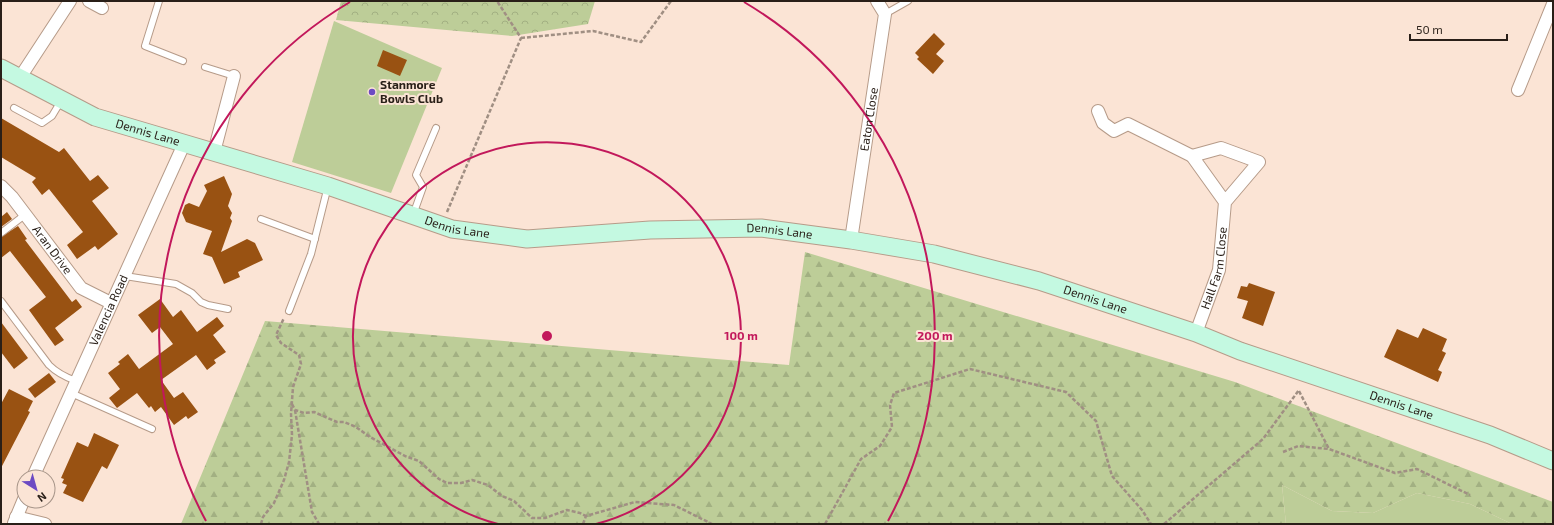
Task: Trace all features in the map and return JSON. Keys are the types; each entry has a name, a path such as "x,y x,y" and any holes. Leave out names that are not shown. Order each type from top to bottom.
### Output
{"street":[{"path":"19,79 70,1"},
{"path":"89,1 102,8"},
{"path":"877,1 885,14"},
{"path":"1518,90 1553,4"},
{"name":"Eaton Close","path":"851,240 885,14"},
{"name":"Dennis Lane","path":"1,68 19,79 95,117 328,186 452,228 527,239 650,230 761,228 851,240 934,254 1039,281 1196,333 1240,351 1490,435 1553,461"},
{"path":"214,152 234,76"},
{"path":"1098,111 1103,123 1114,131 1128,124 1192,156 1225,202 1259,162 1220,148 1192,156"},
{"name":"Valencia Road","path":"37,469 184,144"},
{"name":"Aran Drive","path":"1,186 26,214 81,288 111,303"},
{"name":"Hall Farm Close","path":"1196,333 1219,270 1225,202"},
{"path":"20,509 15,520 45,524"}],"lane":[{"path":"159,1 145,46 183,61"},
{"path":"885,14 908,1"},
{"path":"205,67 234,76"},
{"path":"14,108 42,123 52,116 62,100"},
{"path":"413,215 423,187 416,175 436,128"},
{"path":"289,311 311,254 328,186"},
{"path":"1,232 26,214"},
{"path":"260,219 315,239"},
{"path":"125,276 176,284 192,293 201,302 228,309"},
{"path":"1,301 49,364 56,371 76,381"},
{"path":"71,393 152,429"}],"path":[{"path":"497,1 521,38"},
{"path":"521,38 593,31 641,42 671,1"},
{"path":"442,225 521,38"},
{"path":"261,524 263,517 274,503 279,492 289,462 292,435 293,387 301,364 299,355 281,343 276,335 289,311"},
{"path":"825,524 861,459 880,446 892,427 890,405 894,393 970,369 1066,392 1096,421 1112,476 1142,510 1151,524"},
{"path":"1164,524 1264,440 1299,391 1308,373"},
{"path":"1299,391 1329,449"},
{"path":"292,404 295,410 312,512 318,524"},
{"path":"295,410 304,413 314,412 337,422 344,422 356,427 370,437 405,456 419,461 439,479 447,483 462,483 472,480 488,485 502,496 514,501 532,518 545,518 567,510 586,516 635,502 674,505 712,524"},
{"path":"1283,452 1298,446 1329,449 1395,473 1417,469 1470,495"},
{"path":"583,524 586,516"}],"green space":[{"path":"341,1 595,1 588,24 512,36 336,20"},
{"name":"Stanmore Bowls Club","path":"334,21 442,68 391,193 292,162"},
{"path":"805,252 1235,382 1553,502 1553,524 1512,524 1470,504 1417,493 1373,513 1332,511 1282,485 1286,524 181,524 265,321 789,365"},
{"path":"1282,485 1332,511 1373,513 1417,493 1470,504 1512,524 1286,524"}],"building":[{"path":"934,33 945,44 936,54 944,61 933,74 917,59 919,57 915,53"},
{"path":"383,50 407,60 400,76 377,66"},
{"path":"1,118 59,152 64,148 90,181 98,175 109,188 92,201 118,234 98,250 95,246 77,259 67,245 83,232 49,189 42,195 32,182 36,178 1,157"},
{"path":"224,176 232,194 228,206 232,213 230,218 232,221 221,252 247,239 255,243 263,260 238,272 240,277 224,284 212,257 203,254 212,231 186,222 182,213 185,205 189,203 199,207 207,191 204,185"},
{"path":"7,212 12,219 1,227 1,217"},
{"path":"18,226 27,239 25,240 72,302 76,299 82,307 55,328 64,340 55,346 29,310 46,297 10,251 1,258 1,237"},
{"path":"1249,283 1275,292 1263,326 1242,318 1248,301 1237,298 1241,286 1247,287"},
{"path":"160,299 173,317 181,310 197,332 217,317 224,326 213,335 226,352 214,360 216,363 207,370 196,355 161,380 174,398 183,392 198,412 188,419 186,416 174,425 161,407 155,412 151,406 149,408 137,393 117,408 109,398 120,389 108,373 120,364 118,362 128,354 139,369 173,344 160,327 152,333 138,315"},
{"path":"1,322 28,358 14,369 1,352"},
{"path":"1423,328 1447,339 1442,351 1446,353 1438,370 1442,372 1438,382 1384,357 1397,329 1418,338"},
{"path":"49,373 56,382 35,398 28,389"},
{"path":"9,389 33,401 28,411 30,412 1,468 1,404"},
{"path":"94,433 119,445 107,469 102,466 83,502 63,493 67,485 62,483 64,479 61,478 77,442 88,447"}],"place":[{"name":"Stanmore Bowls Club","path":"372,92"}]}
